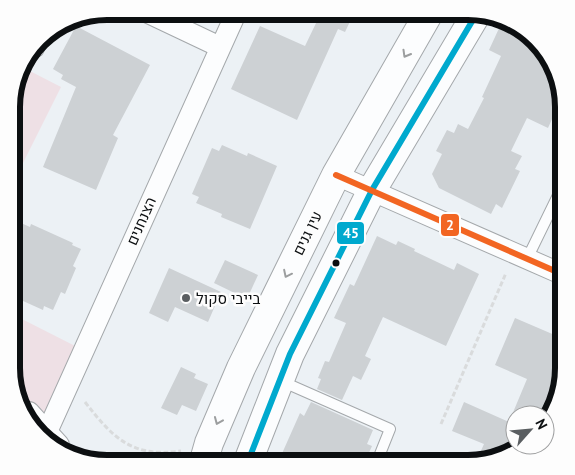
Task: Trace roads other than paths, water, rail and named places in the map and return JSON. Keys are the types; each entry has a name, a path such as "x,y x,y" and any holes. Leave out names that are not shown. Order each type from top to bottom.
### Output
{"main road":[{"name":"עין גנים","path":"206,453 241,368 336,175 425,20"},
{"path":"251,455 290,354 372,190 473,20"}],"street":[{"path":"163,20 220,47"},
{"name":"הצנחנים","path":"54,436 69,382 233,20"},
{"path":"336,175 555,271"}],"lane":[{"path":"521,256 555,198"},
{"path":"280,381 390,430 380,455"}],"place":[{"name":"בייבי סקול","path":"186,298"}]}
